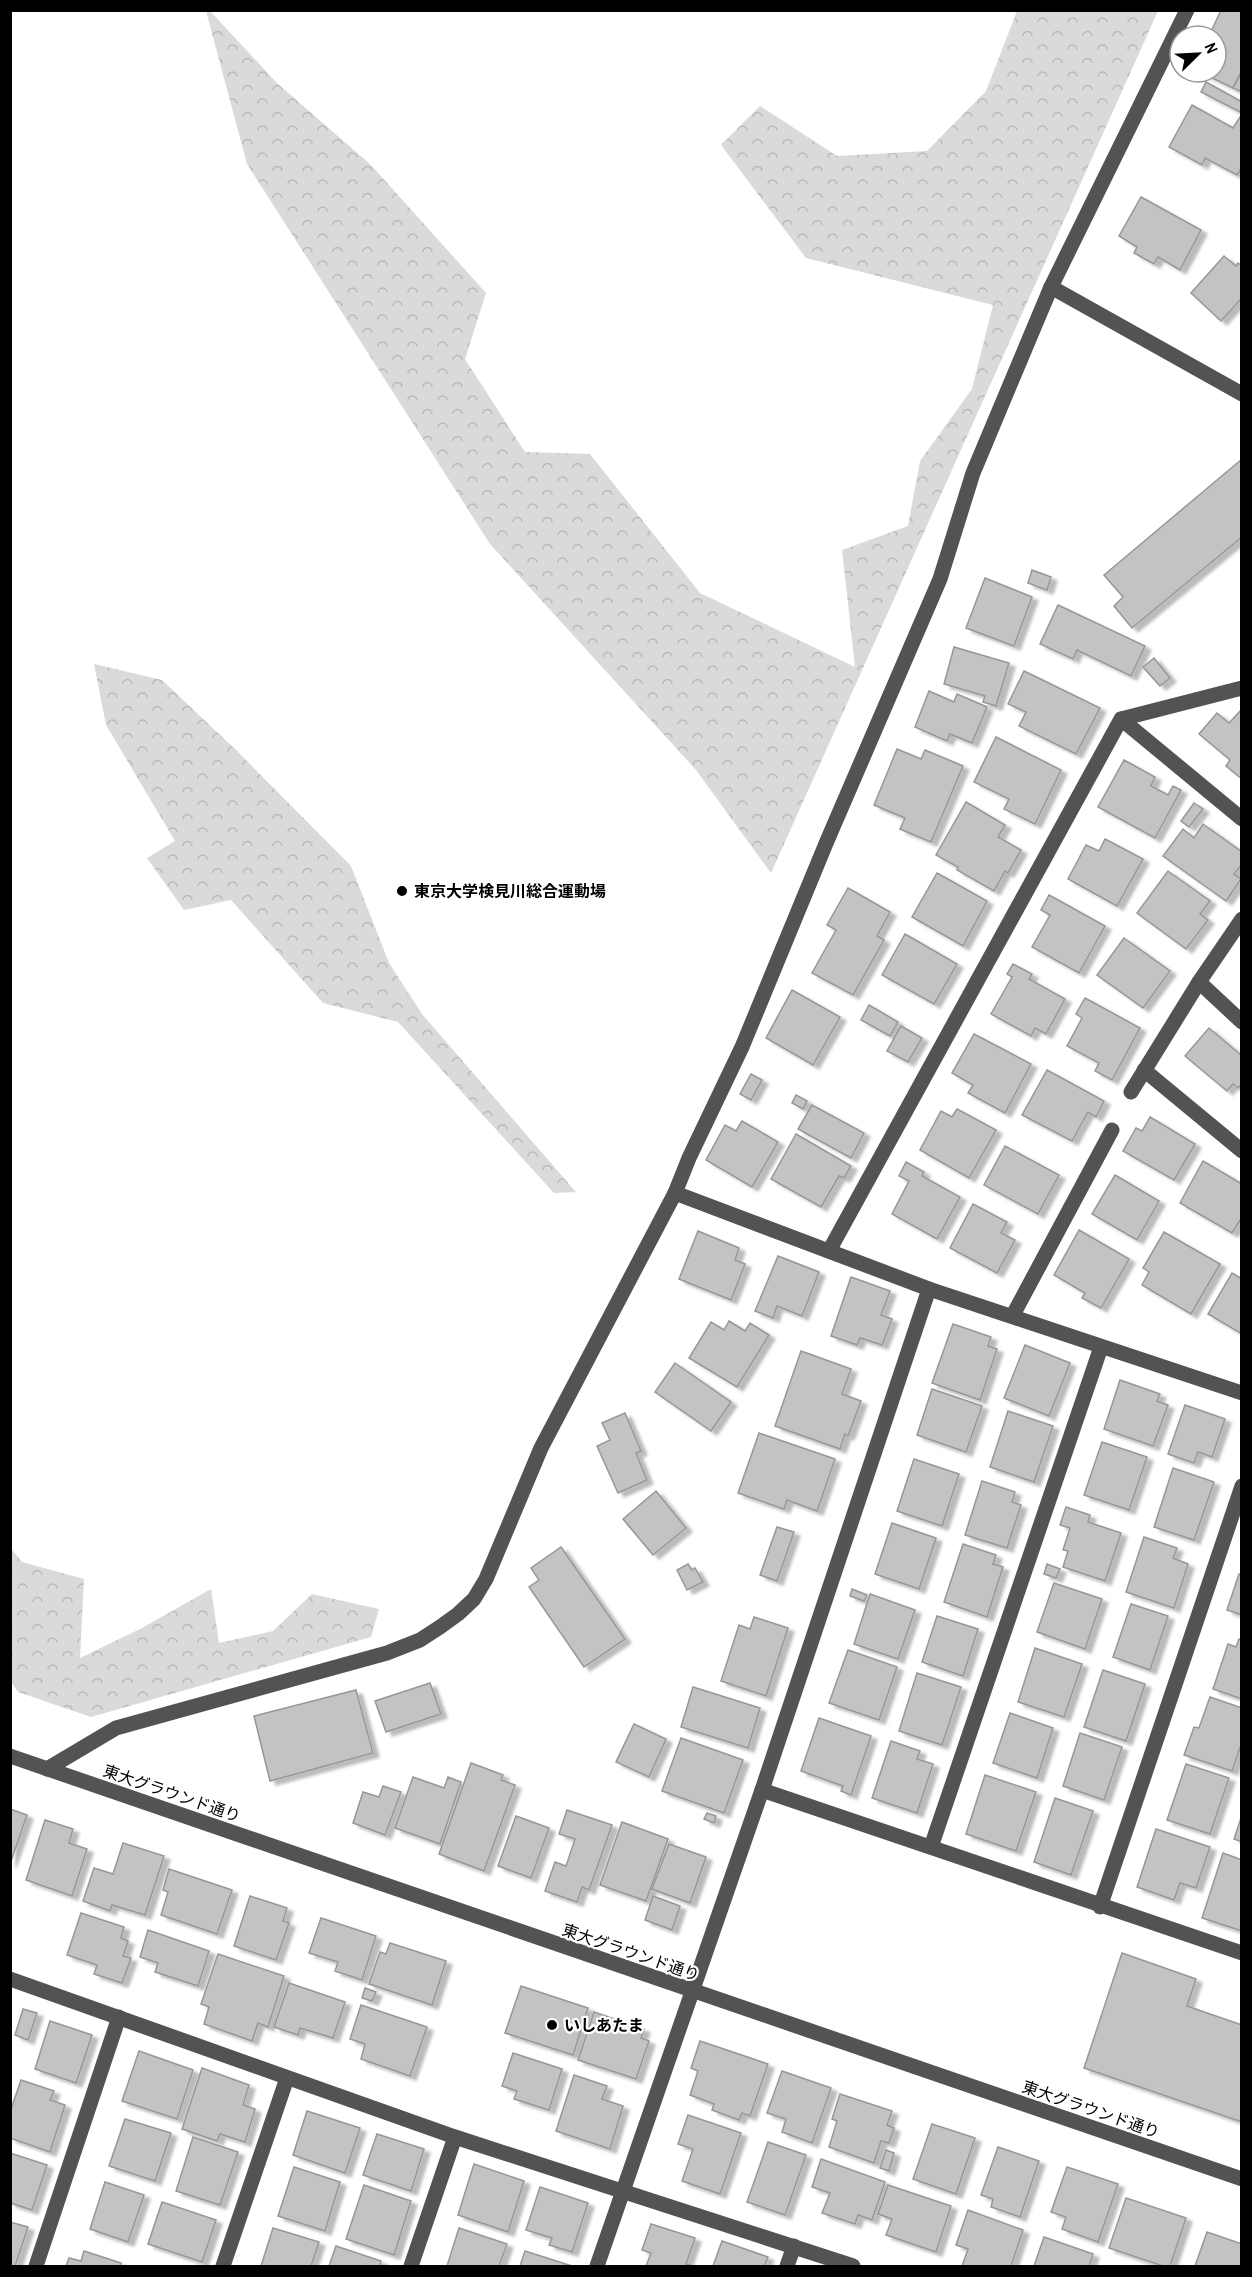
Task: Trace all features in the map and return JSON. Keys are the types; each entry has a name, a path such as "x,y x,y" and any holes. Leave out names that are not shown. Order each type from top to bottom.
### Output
{"street":[{"path":"47,1769 117,1728 387,1653 420,1640 458,1614 474,1599 486,1579 541,1448 675,1194 689,1158 742,1047 827,841 940,579 973,473 1051,287 1187,10"},
{"path":"1051,287 1242,394"},
{"path":"829,1251 1121,719 1242,688"},
{"path":"1121,719 1242,819"},
{"path":"1131,1092 1199,982 1242,919"},
{"path":"1199,982 1242,1022"},
{"path":"1144,1070 1242,1151"},
{"path":"1013,1316 1112,1130"},
{"path":"675,1194 929,1289 1242,1393"},
{"path":"597,2266 762,1790 929,1289"},
{"path":"931,1847 1101,1347"},
{"path":"1100,1906 1242,1486"},
{"name":"東大グラウンド通り","path":"10,1756 1242,2179"},
{"path":"762,1790 1242,1953"},
{"path":"10,1979 455,2137 853,2266"},
{"path":"36,2266 119,2017"},
{"path":"223,2266 287,2078"},
{"path":"411,2266 455,2137"},
{"path":"787,2266 794,2246"}],"green space":[{"path":"206,11 210,11 278,84 371,165 486,293 465,359 525,452 590,454 700,593 855,667 842,550 908,526 920,461 972,389 993,305 806,258 721,145 760,106 837,156 927,151 986,91 1017,11 1158,11 771,873 696,770 490,544 247,164"},
{"path":"94,664 162,680 236,750 351,866 389,963 422,1014 576,1192 554,1193 398,1022 323,1003 231,900 184,910 147,858 175,841 106,725"},
{"path":"10,1547 22,1562 84,1579 80,1658 142,1628 211,1589 219,1643 273,1631 312,1594 379,1609 371,1637 91,1717 18,1692 11,1682"}],"building":[{"path":"1221,10 1242,10 1242,70 1233,88 1225,84 1228,84 1228,24 1215,24"},
{"path":"1239,77 1242,79 1242,92 1233,88"},
{"path":"1205,84 1210,84 1242,102 1242,113 1201,92"},
{"path":"1192,105 1233,128 1240,117 1242,118 1242,167 1237,175 1205,158 1202,165 1169,147"},
{"path":"1141,197 1201,230 1180,270 1158,257 1154,264 1134,253 1137,247 1119,236"},
{"path":"1224,256 1236,266 1238,263 1242,266 1242,298 1221,321 1191,293"},
{"path":"1242,459 1242,537 1132,628 1114,606 1123,597 1104,575"},
{"path":"1032,570 1051,577 1047,590 1028,583"},
{"path":"985,578 1032,597 1014,646 966,628"},
{"path":"1058,605 1145,646 1131,676 1077,650 1073,659 1040,644"},
{"path":"954,647 1009,663 996,706 983,702 985,696 944,684"},
{"path":"1154,658 1170,678 1160,686 1143,667"},
{"path":"1024,671 1100,708 1076,754 1019,726 1026,712 1008,704"},
{"path":"929,691 954,702 957,694 987,707 972,743 950,734 947,741 915,727"},
{"path":"1242,709 1242,779 1226,766 1230,760 1199,734 1217,713 1229,723"},
{"path":"996,737 1061,770 1035,824 1004,809 1009,799 974,782"},
{"path":"897,749 921,759 925,750 963,766 931,842 900,829 905,818 874,805"},
{"path":"1124,760 1155,777 1151,786 1168,795 1173,786 1181,790 1155,838 1098,807"},
{"path":"966,802 1005,825 998,837 1021,850 1008,873 1005,871 994,891 936,855"},
{"path":"1194,803 1203,809 1189,827 1181,821"},
{"path":"1203,824 1242,852 1242,864 1234,874 1241,879 1226,901 1163,856 1183,829 1194,838"},
{"path":"1105,839 1143,859 1117,906 1068,879 1086,845 1099,851"},
{"path":"1168,871 1210,901 1200,914 1208,920 1186,949 1137,913"},
{"path":"937,873 987,901 963,946 912,917"},
{"path":"848,888 890,912 877,936 884,940 853,995 812,973 836,930 827,925"},
{"path":"1049,895 1105,926 1079,973 1032,947 1050,915 1041,910"},
{"path":"905,934 957,964 934,1004 882,975"},
{"path":"1124,938 1170,971 1143,1008 1097,975"},
{"path":"1013,964 1032,974 1029,979 1065,999 1046,1034 1035,1028 1031,1036 991,1014 1012,977 1007,974"},
{"path":"792,990 840,1017 813,1065 766,1038"},
{"path":"1085,998 1140,1028 1112,1080 1095,1071 1099,1063 1067,1046 1082,1018 1076,1014"},
{"path":"869,1005 898,1022 890,1036 861,1020"},
{"path":"901,1026 922,1038 908,1062 887,1051"},
{"path":"1209,1028 1242,1056 1242,1084 1238,1088 1233,1084 1227,1091 1185,1056"},
{"path":"974,1034 1031,1064 1005,1113 968,1093 973,1085 952,1073"},
{"path":"1047,1070 1104,1101 1096,1117 1088,1112 1072,1141 1022,1115"},
{"path":"751,1074 762,1080 751,1100 740,1094"},
{"path":"796,1095 807,1101 803,1109 792,1103"},
{"path":"812,1105 864,1133 851,1158 798,1129"},
{"path":"957,1109 996,1130 969,1178 920,1150 941,1111 952,1117"},
{"path":"1150,1117 1195,1144 1174,1180 1123,1151 1136,1128 1142,1131"},
{"path":"742,1121 778,1142 752,1187 706,1160 725,1125 736,1131"},
{"path":"796,1134 851,1166 844,1178 839,1176 821,1207 771,1179"},
{"path":"1005,1146 1059,1175 1038,1214 984,1185"},
{"path":"1203,1161 1242,1184 1242,1217 1232,1233 1180,1203"},
{"path":"906,1162 924,1172 922,1176 960,1197 937,1239 892,1214 909,1181 899,1176"},
{"path":"1115,1175 1159,1201 1137,1240 1092,1214"},
{"path":"973,1204 1007,1222 1001,1233 1015,1240 997,1273 950,1248"},
{"path":"1079,1230 1129,1259 1101,1308 1082,1298 1085,1293 1054,1275"},
{"path":"698,1231 739,1248 735,1260 745,1264 731,1300 679,1279"},
{"path":"1164,1232 1220,1264 1191,1314 1142,1285 1149,1272 1143,1268"},
{"path":"778,1256 819,1272 802,1316 777,1306 773,1318 755,1311"},
{"path":"1232,1273 1242,1279 1242,1334 1208,1314"},
{"path":"851,1277 890,1291 881,1315 892,1319 882,1345 860,1338 857,1345 831,1336"},
{"path":"729,1321 745,1331 750,1323 769,1335 737,1387 689,1358 711,1322 724,1330"},
{"path":"953,1324 991,1337 988,1346 997,1349 980,1400 932,1383"},
{"path":"1025,1345 1070,1363 1049,1416 1004,1398"},
{"path":"801,1351 851,1369 842,1394 861,1401 848,1436 845,1434 840,1449 775,1426"},
{"path":"675,1363 731,1402 711,1431 655,1392"},
{"path":"1120,1380 1160,1394 1157,1401 1168,1405 1153,1446 1104,1429"},
{"path":"932,1389 982,1406 966,1452 917,1435"},
{"path":"1185,1405 1225,1419 1212,1457 1198,1452 1194,1463 1168,1454"},
{"path":"1008,1411 1053,1426 1034,1482 990,1467"},
{"path":"625,1413 641,1451 636,1453 647,1480 618,1493 597,1446 610,1440 602,1423"},
{"path":"759,1433 835,1459 817,1511 787,1500 784,1509 738,1493"},
{"path":"1102,1442 1147,1457 1129,1510 1084,1495"},
{"path":"914,1459 959,1474 942,1526 897,1511"},
{"path":"1173,1468 1214,1482 1194,1540 1154,1527"},
{"path":"982,1481 1015,1492 1012,1502 1021,1505 1007,1548 965,1535"},
{"path":"656,1491 686,1528 653,1555 623,1519"},
{"path":"1066,1507 1090,1515 1088,1522 1121,1533 1105,1581 1063,1567 1068,1551 1063,1550 1070,1528 1060,1525"},
{"path":"892,1523 936,1538 919,1589 875,1574"},
{"path":"777,1527 794,1532 777,1581 760,1575"},
{"path":"1144,1537 1177,1548 1173,1558 1188,1564 1174,1608 1126,1592"},
{"path":"963,1544 996,1555 993,1564 1003,1567 987,1617 944,1602"},
{"path":"561,1547 625,1639 584,1667 529,1587 539,1580 531,1568"},
{"path":"688,1564 692,1570 695,1568 703,1582 687,1590 677,1570"},
{"path":"1047,1564 1060,1569 1056,1578 1044,1574"},
{"path":"1239,1574 1242,1575 1242,1615 1227,1610"},
{"path":"1054,1583 1102,1599 1085,1649 1037,1632"},
{"path":"852,1589 867,1595 864,1601 850,1596"},
{"path":"870,1594 915,1610 898,1659 854,1644"},
{"path":"1131,1604 1168,1616 1150,1670 1113,1657"},
{"path":"937,1616 978,1629 963,1676 922,1662"},
{"path":"754,1617 788,1628 766,1696 721,1681 739,1625 750,1629"},
{"path":"1239,1639 1242,1640 1242,1699 1213,1689 1228,1644 1236,1647"},
{"path":"1035,1648 1082,1664 1064,1717 1018,1702"},
{"path":"848,1650 897,1667 879,1720 829,1703"},
{"path":"1103,1670 1145,1684 1126,1741 1084,1727"},
{"path":"917,1673 961,1687 942,1745 899,1731"},
{"path":"430,1683 441,1714 386,1732 375,1701"},
{"path":"693,1687 760,1708 748,1748 681,1727"},
{"path":"356,1690 373,1753 270,1781 254,1716"},
{"path":"1210,1697 1242,1708 1242,1742 1232,1771 1184,1755 1194,1727 1199,1728"},
{"path":"1010,1713 1053,1728 1037,1778 993,1763"},
{"path":"819,1718 871,1736 851,1795 841,1791 843,1786 801,1771"},
{"path":"634,1724 666,1739 649,1777 616,1762"},
{"path":"1080,1733 1122,1747 1104,1800 1063,1786"},
{"path":"681,1738 743,1760 724,1813 662,1791"},
{"path":"891,1741 920,1751 917,1759 933,1764 917,1813 872,1798"},
{"path":"471,1763 503,1775 501,1780 515,1785 484,1871 439,1854"},
{"path":"1186,1764 1229,1778 1210,1834 1167,1820"},
{"path":"985,1775 1036,1792 1016,1851 966,1834"},
{"path":"413,1777 444,1788 448,1777 461,1782 440,1844 395,1828"},
{"path":"383,1786 401,1792 385,1835 353,1823 363,1792 379,1797"},
{"path":"1055,1798 1093,1811 1071,1875 1034,1862"},
{"path":"10,1809 27,1815 10,1864"},
{"path":"567,1810 612,1825 589,1890 582,1887 577,1902 545,1891 555,1862 566,1866 575,1839 559,1834"},
{"path":"707,1813 716,1816 714,1823 704,1819"},
{"path":"1242,1815 1242,1842 1234,1839"},
{"path":"516,1816 549,1828 531,1878 498,1866"},
{"path":"45,1820 73,1829 69,1843 87,1849 72,1896 26,1880"},
{"path":"622,1822 668,1839 646,1901 600,1885"},
{"path":"1156,1829 1210,1847 1196,1888 1180,1883 1174,1900 1137,1887"},
{"path":"123,1843 164,1856 145,1915 112,1905 110,1911 83,1901 94,1868 113,1874"},
{"path":"669,1844 706,1857 690,1903 652,1889"},
{"path":"1223,1853 1242,1860 1242,1931 1202,1918"},
{"path":"169,1869 232,1890 217,1934 161,1915 168,1892 163,1890"},
{"path":"250,1896 287,1908 283,1921 289,1923 276,1960 234,1946"},
{"path":"653,1896 680,1906 672,1930 645,1920"},
{"path":"81,1913 124,1927 121,1938 128,1941 123,1956 131,1958 122,1983 94,1974 97,1965 67,1955"},
{"path":"321,1918 376,1936 362,1980 335,1971 338,1962 309,1953"},
{"path":"148,1930 209,1951 198,1986 155,1972 158,1963 140,1957"},
{"path":"390,1943 446,1961 432,2005 369,1984 380,1952 386,1954"},
{"path":"1122,1953 1196,1979 1187,2006 1242,2025 1242,2122 1084,2068"},
{"path":"218,1954 284,1976 268,2027 258,2023 252,2041 204,2024 209,2007 201,2004"},
{"path":"289,1983 345,2002 333,2038 300,2028 298,2035 274,2027"},
{"path":"521,1986 588,2008 573,2055 505,2033"},
{"path":"365,1988 376,1992 372,2001 362,1998"},
{"path":"361,2005 427,2027 410,2076 361,2059 365,2044 350,2039"},
{"path":"23,2009 37,2013 28,2040 15,2035"},
{"path":"594,2012 644,2029 641,2038 649,2041 636,2079 578,2060"},
{"path":"50,2021 92,2035 76,2083 35,2069"},
{"path":"700,2041 768,2064 750,2116 742,2113 739,2120 712,2110 714,2104 690,2095 698,2071 691,2068"},
{"path":"139,2051 193,2070 177,2119 122,2101"},
{"path":"513,2053 562,2069 549,2110 514,2099 517,2091 502,2086"},
{"path":"202,2068 249,2085 243,2105 255,2109 245,2142 220,2134 217,2141 182,2129"},
{"path":"782,2071 831,2088 812,2143 782,2132 786,2119 767,2113"},
{"path":"574,2075 607,2086 602,2099 623,2106 610,2149 556,2131"},
{"path":"21,2080 54,2091 50,2100 65,2105 50,2152 10,2138 10,2112"},
{"path":"840,2094 892,2111 887,2125 894,2128 889,2143 881,2141 874,2163 829,2147 837,2121 832,2119"},
{"path":"307,2111 360,2128 345,2173 293,2155"},
{"path":"688,2115 741,2133 720,2194 682,2181 693,2149 678,2144"},
{"path":"125,2119 171,2133 155,2181 109,2166"},
{"path":"932,2124 975,2138 956,2194 913,2179"},
{"path":"377,2134 424,2149 411,2191 363,2175"},
{"path":"193,2137 238,2152 220,2205 176,2191"},
{"path":"768,2142 806,2155 785,2215 747,2202"},
{"path":"998,2147 1039,2161 1020,2217 991,2207 993,2199 981,2195"},
{"path":"886,2150 894,2153 889,2171 880,2168"},
{"path":"10,2153 47,2165 32,2210 10,2203"},
{"path":"821,2159 885,2182 872,2220 858,2215 855,2224 822,2213 830,2193 812,2187"},
{"path":"474,2164 524,2181 508,2232 458,2215"},
{"path":"294,2167 340,2182 325,2231 278,2216"},
{"path":"1067,2167 1118,2184 1098,2242 1062,2229 1066,2217 1051,2212"},
{"path":"105,2182 144,2195 128,2242 90,2229"},
{"path":"364,2185 411,2201 394,2255 346,2239"},
{"path":"888,2185 951,2206 936,2252 886,2235 892,2219 878,2214"},
{"path":"540,2187 588,2203 572,2252 549,2245 552,2238 526,2230"},
{"path":"1126,2198 1186,2218 1170,2266 1163,2266 1109,2248"},
{"path":"162,2202 216,2220 202,2262 148,2244"},
{"path":"968,2210 1023,2230 1011,2266 962,2266 968,2249 956,2245"},
{"path":"10,2222 28,2227 15,2266 10,2266"},
{"path":"651,2224 695,2238 686,2264 693,2266 646,2266 651,2253 642,2250"},
{"path":"273,2228 319,2242 311,2266 261,2266"},
{"path":"459,2228 507,2244 499,2266 447,2266"},
{"path":"1207,2232 1242,2244 1242,2266 1195,2266"},
{"path":"1044,2237 1093,2254 1089,2266 1034,2266"},
{"path":"722,2241 768,2257 764,2266 713,2266"},
{"path":"336,2246 381,2261 380,2266 329,2266"},
{"path":"84,2251 121,2263 120,2266 66,2266 69,2258 81,2261"},
{"path":"525,2251 550,2259 572,2266 520,2266"}],"place":[{"name":"東京大学検見川総合運動場","path":"402,891"},
{"name":"いしあたま","path":"552,2025"}]}
